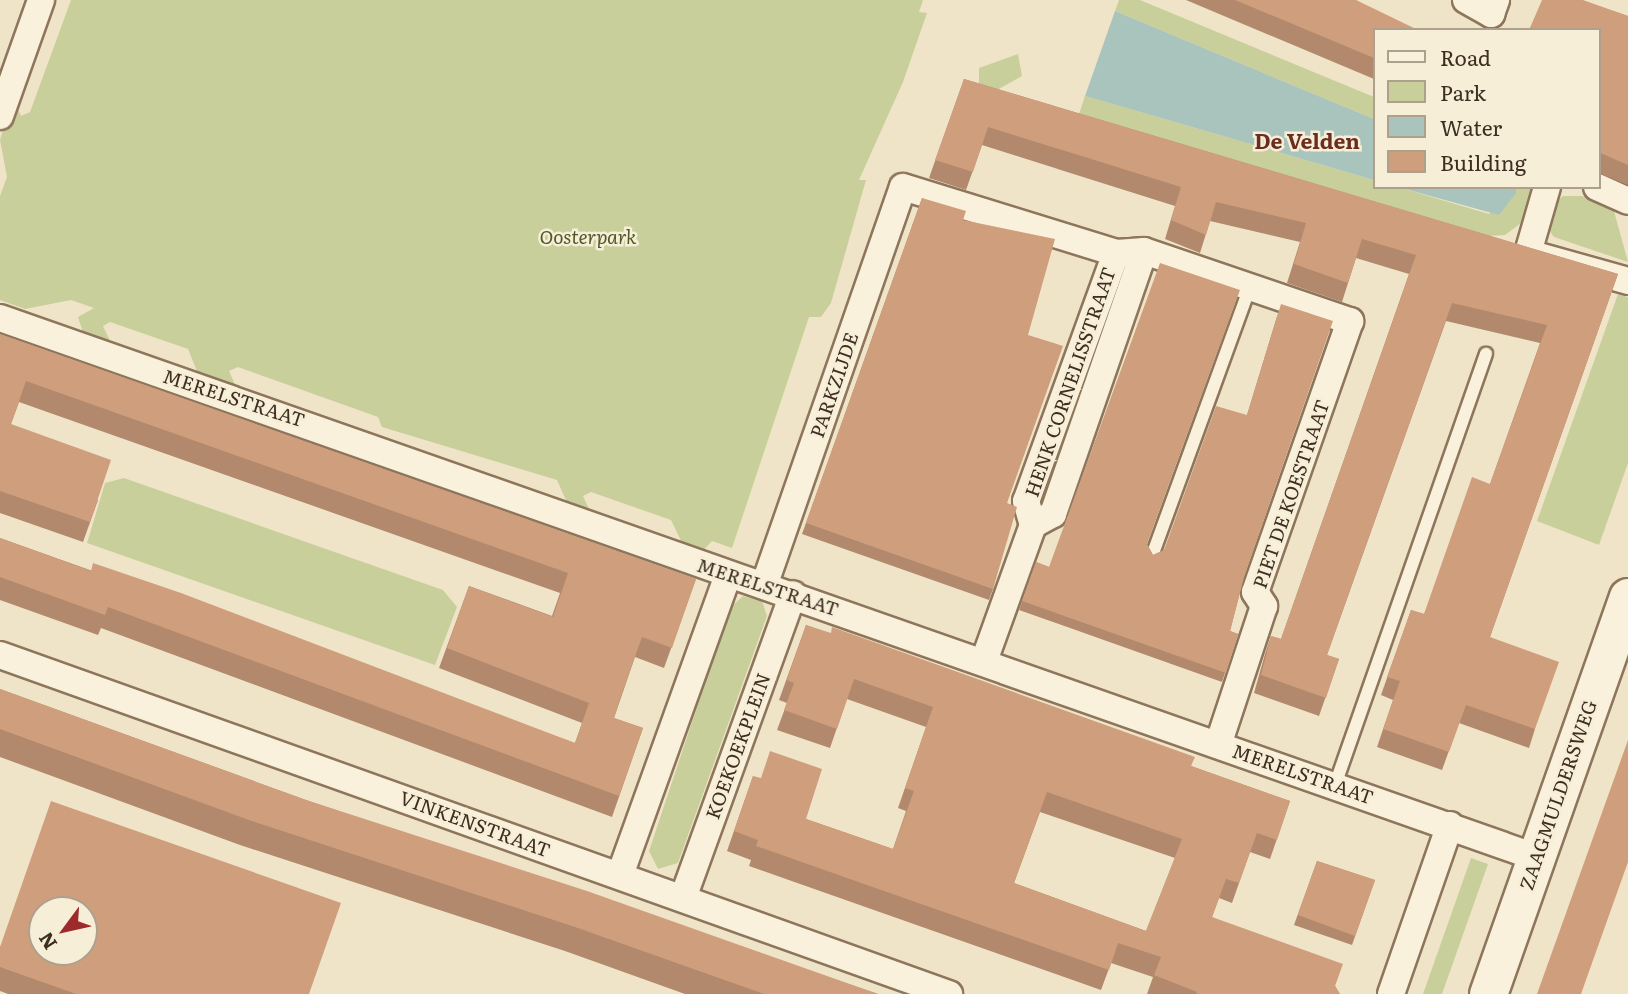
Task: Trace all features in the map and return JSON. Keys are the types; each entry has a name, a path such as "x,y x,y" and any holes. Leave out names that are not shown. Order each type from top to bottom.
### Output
{"street":[{"path":"0,116 41,0"},
{"path":"1463,1 1491,14 1496,0"},
{"name":"HENK CORNELISSTRAAT","path":"903,187 1116,253 1026,501 1033,525 984,661"},
{"name":"PARKZIJDE","path":"765,583 903,187"},
{"path":"1600,188 1628,201"},
{"path":"1546,189 1528,253 1628,281"},
{"path":"1116,253 1144,251 1250,287"},
{"name":"HENK CORNELISSTRAAT","path":"1033,525 1053,514 1144,251"},
{"name":"PIET DE KOESTRAAT","path":"1218,745 1264,606 1255,592 1350,321 1250,287"},
{"name":"MERELSTRAAT","path":"0,318 728,575 765,583 1536,857"},
{"path":"620,876 728,575"},
{"name":"KOEKOEKPLEIN","path":"683,898 793,594"},
{"name":"ZAAGMULDERSWEG","path":"1488,994 1628,597"},
{"name":"VINKENSTRAAT","path":"0,655 949,994"},
{"path":"1391,994 1450,825"}],"lane":[{"path":"1152,556 1250,287"},
{"path":"1335,785 1486,354"}],"green space":[{"name":"Oosterpark","path":"71,0 923,0 919,12 927,13 903,82 859,180 866,180 831,303 821,317 809,317 732,548 712,541 698,556 684,547 671,520 591,492 583,496 590,511 569,507 557,480 382,427 378,417 238,367 229,371 237,389 199,376 188,349 110,322 103,326 112,345 85,339 78,317 94,308 71,300 25,309 0,300 0,196 7,177 0,140 13,98 21,116 30,112"},
{"path":"1119,0 1140,0 1372,96 1372,118 1115,11"},
{"path":"1018,54 1022,76 997,90 979,87 979,68"},
{"path":"1085,96 1372,179 1372,189 1405,189 1489,214 1514,189 1536,189 1529,217 1505,235 1487,236 1078,117"},
{"path":"1563,196 1582,196 1614,211 1628,262 1554,237 1548,229 1555,202"},
{"path":"1618,294 1628,297 1628,463 1599,545 1537,521"},
{"path":"124,478 443,590 457,607 435,665 87,543 105,483"},
{"path":"743,596 762,601 767,616 678,863 658,869 649,851 730,608"},
{"path":"1471,858 1488,864 1442,994 1423,994"}],"water":[{"path":"1115,11 1372,118 1372,179 1085,96"},
{"path":"1405,189 1516,189 1516,193 1499,215"}],"building":[{"path":"1235,0 1356,0 1414,28 1372,28 1372,57"},
{"path":"1542,0 1583,0 1628,16 1628,165 1600,153 1600,28 1530,28"},
{"path":"964,79 1618,274 1490,637 1559,662 1535,729 1466,705 1449,752 1383,729 1400,681 1387,677 1411,610 1424,614 1472,477 1490,484 1547,325 1452,303 1327,655 1339,659 1326,698 1261,675 1271,636 1281,639 1416,255 1362,239 1348,283 1294,264 1306,223 1216,202 1206,235 1171,220 1181,187 988,127 973,172 935,160"},
{"path":"922,198 966,211 963,220 1055,239 1028,335 1063,346 1007,503 1017,507 993,589 806,523"},
{"path":"1160,263 1240,290 1147,544 1153,555 1164,550 1216,406 1247,415 1281,304 1333,321 1244,577 1230,631 1238,634 1226,673 1022,601 1036,562 1049,567"},
{"path":"0,334 696,579 672,648 642,637 622,693 614,718 643,728 619,796 108,607 105,615 0,577 0,538 91,571 93,563 181,593 575,743 589,703 447,648 469,586 553,617 568,573 26,381 11,424 111,460 90,522 0,491"},
{"path":"806,625 831,633 832,627 1195,757 1191,766 1290,801 1277,840 1257,833 1239,883 1226,879 1212,917 1343,964 1335,986 1340,994 1196,994 1197,992 1154,975 1161,957 1118,943 1109,970 756,846 758,840 734,831 753,776 761,778 770,751 822,769 806,819 893,849 914,791 905,788 933,707 854,679 837,729 784,710 794,683 787,680","holes":["1047,792 1182,839 1146,931 1014,883"]},
{"path":"0,689 306,800 587,891 878,994 764,994 575,927 249,820 0,729"},
{"path":"1628,740 1628,862 1581,994 1537,994"},
{"path":"51,801 341,903 309,994 76,994 0,967 0,947"},
{"path":"1317,861 1375,880 1355,936 1298,915"}],"district":[{"name":"De Velden","path":"1307,140"}]}
